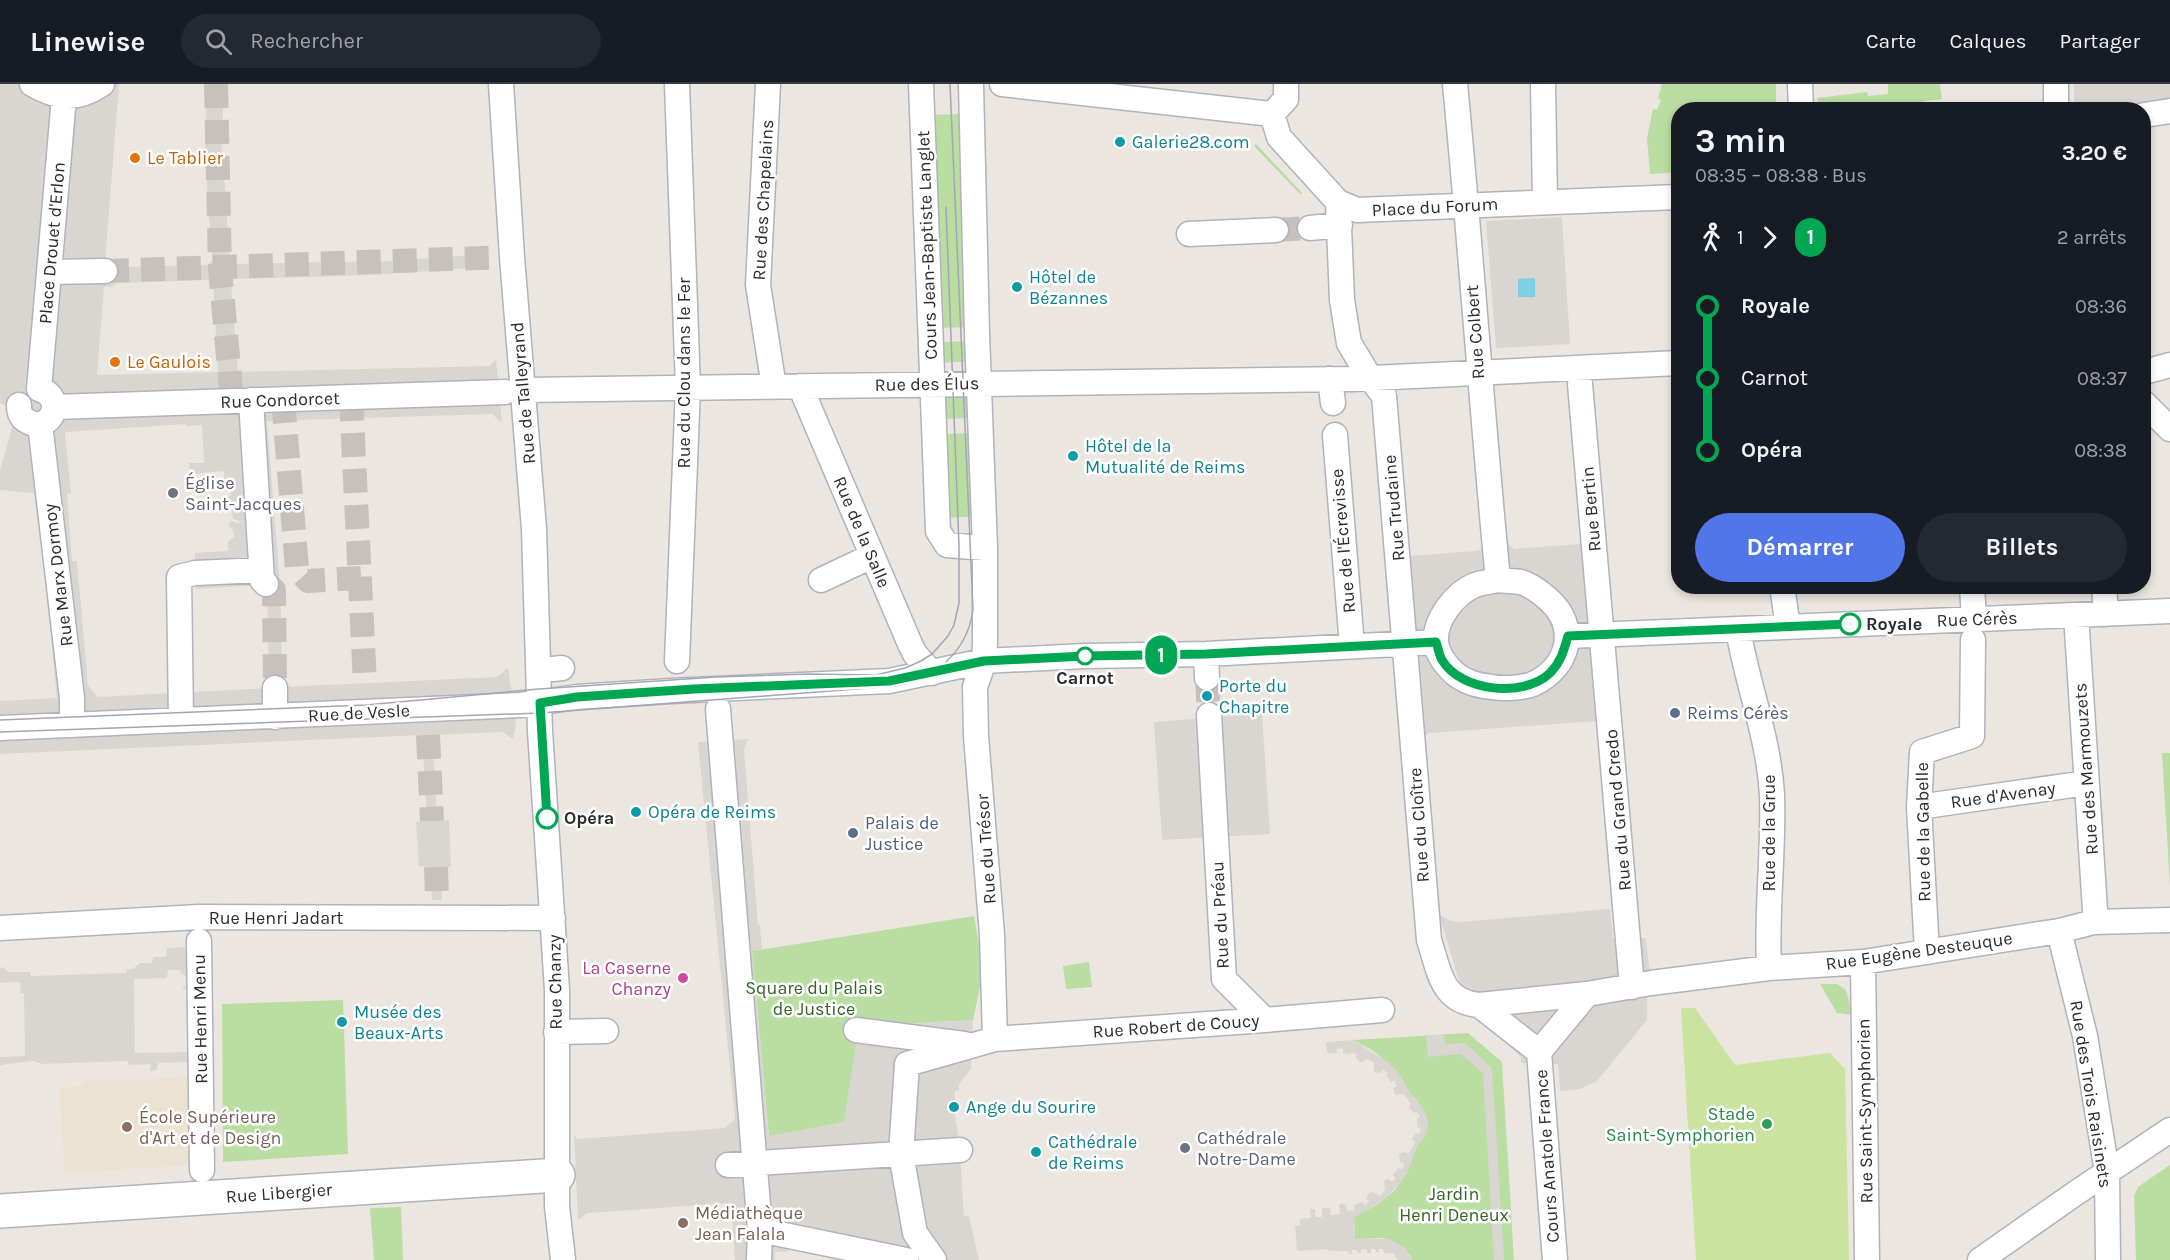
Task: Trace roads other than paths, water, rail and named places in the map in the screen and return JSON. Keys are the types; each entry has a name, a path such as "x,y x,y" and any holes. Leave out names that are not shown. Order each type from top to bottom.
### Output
{"street":[{"path":"32,84 44,91 64,97 79,95 102,84"},
{"name":"Rue de Talleyrand","path":"501,84 512,257 514,391 534,529 540,703"},
{"name":"Rue du Clou dans le Fer","path":"676,661 688,388 677,84"},
{"name":"Rue des Chapelains","path":"768,84 758,285 774,387"},
{"name":"Cours Jean-Baptiste Langlet","path":"921,84 938,531 948,545 985,549"},
{"path":"971,84 985,549 984,661"},
{"path":"1002,84 1272,114"},
{"path":"1272,114 1286,99 1286,84"},
{"name":"Rue Colbert","path":"1455,84 1467,206 1478,373 1498,580"},
{"path":"1543,84 1545,201"},
{"path":"1800,84 1801,102"},
{"path":"2056,84 2056,102"},
{"name":"Place Drouet d'Erlon","path":"45,407 50,272 64,97"},
{"path":"2151,114 2170,111"},
{"path":"1272,114 1279,137 1339,214 1342,300 1349,343 1370,378"},
{"name":"Place du Forum","path":"1339,214 1357,210 1671,197"},
{"path":"1310,228 1339,214"},
{"path":"1189,234 1276,230"},
{"path":"50,272 105,272"},
{"path":"1333,403 1330,379 1671,363"},
{"path":"2151,370 2170,365"},
{"name":"Rue Trudaine","path":"1370,378 1384,396 1405,644"},
{"name":"Rue des Élus","path":"514,391 1330,379"},
{"name":"Rue Bertin","path":"1580,384 1602,634"},
{"name":"Rue de la Salle","path":"800,386 915,654 932,673"},
{"name":"Rue Condorcet","path":"45,407 514,391"},
{"path":"9,412 26,392 45,407"},
{"path":"181,720 179,577 195,573 265,578 251,400"},
{"name":"Rue Marx Dormoy","path":"45,407 72,698 72,725"},
{"path":"2151,410 2170,429"},
{"name":"Rue de l'Écrevisse","path":"1335,435 1352,646"},
{"path":"821,580 872,556"},
{"path":"1498,580 1521,582 1538,590 1564,617 1568,636 1562,658 1550,674 1532,684 1502,689 1476,685 1456,675 1442,660 1436,642 1439,624 1446,610 1461,594 1475,585 1498,580"},
{"path":"1783,594 1788,627"},
{"path":"1972,594 1974,630"},
{"path":"2105,594 2106,614"},
{"name":"Rue Cérès","path":"1568,636 1788,627 1974,630 2076,615 2170,611"},
{"name":"Rue des Marmouzets","path":"2076,615 2094,922"},
{"name":"Rue de la Grue","path":"1738,629 1766,752 1772,794 1769,968"},
{"name":"Rue de la Gabelle","path":"1927,952 1919,807 1922,752 1972,736 1974,630"},
{"name":"Rue du Grand Credo","path":"1602,634 1632,987"},
{"name":"Rue de Vesle","path":"0,728 540,703 577,697 717,699 889,681 984,661 1085,656 1206,666 1352,646 1436,642"},
{"name":"Rue du Cloître","path":"1405,644 1429,940 1442,982 1539,1052"},
{"name":"Rue du Trésor","path":"983,1042 992,935 976,736 976,682 984,661"},
{"path":"275,688 275,717"},
{"path":"717,699 755,1163 760,1230 759,1260"},
{"name":"Rue Chanzy","path":"540,703 557,990 557,1206 563,1260"},
{"name":"Rue du Préau","path":"1209,721 1224,979 1265,1020"},
{"name":"Rue d'Avenay","path":"1919,807 2086,783"},
{"name":"Rue Henri Jadart","path":"0,928 199,917 437,908 553,918"},
{"name":"Rue Eugène Desteuque","path":"1468,1002 1587,994 1769,968 1863,962 2059,931 2094,922 2170,920"},
{"name":"Rue des Trois Raisinets","path":"2059,931 2085,1036 2107,1172 2108,1260"},
{"name":"Rue Henri Menu","path":"199,941 202,1170"},
{"name":"Rue Saint-Symphorien","path":"1863,962 1867,1260"},
{"path":"1539,1052 1587,994"},
{"name":"Rue Robert de Coucy","path":"983,1042 1382,1010"},
{"path":"856,1030 983,1042"},
{"path":"556,1032 606,1031"},
{"path":"934,1260 915,1233 901,1154 907,1064 983,1042"},
{"name":"Cours Anatole France","path":"1539,1052 1555,1260"},
{"path":"1980,1260 2170,1130"},
{"path":"728,1164 960,1150"},
{"name":"Rue Libergier","path":"0,1210 558,1175"},
{"path":"760,1230 906,1260"}],"water":[{"path":"1535,278 1535,297 1518,297 1518,279"}],"tunnel":[{"path":"216,84 220,269 232,401"},
{"path":"1276,230 1310,228"},
{"path":"105,271 512,257"},
{"path":"351,397 365,684"},
{"path":"283,399 297,569 308,581 361,578"},
{"path":"268,585 274,590 275,688"},
{"path":"1207,678 1209,715"},
{"path":"428,735 432,821"},
{"path":"436,867 437,900"}],"tram line":[{"path":"0,732 540,713 896,686 924,677 936,670 957,650 970,625 973,610 950,84"},
{"path":"0,720 366,705 539,689 716,677 808,674 876,675 905,668 921,661 932,654 948,636 954,625 959,603 959,546 946,207"}],"place":[{"name":"Galerie28.com","path":"1120,142"},
{"name":"Le Tablier","path":"135,158"},
{"name":"Hôtel de Bézannes","path":"1017,287"},
{"name":"Le Gaulois","path":"115,362"},
{"name":"Hôtel de la Mutualité de Reims","path":"1073,456"},
{"name":"Église Saint-Jacques","path":"173,493"},
{"name":"Royale","path":"1850,624"},
{"name":"Carnot","path":"1085,656"},
{"name":"Porte du Chapitre","path":"1207,696"},
{"name":"Reims Cérès","path":"1675,713"},
{"name":"Opéra de Reims","path":"636,812"},
{"name":"Opéra","path":"547,818"},
{"name":"Palais de Justice","path":"853,833"},
{"name":"La Caserne Chanzy","path":"683,978"},
{"name":"Musée des Beaux-Arts","path":"342,1022"},
{"name":"Ange du Sourire","path":"954,1107"},
{"name":"Stade Saint-Symphorien","path":"1767,1124"},
{"name":"École Supérieure d'Art et de Design","path":"127,1127"},
{"name":"Cathédrale Notre-Dame","path":"1185,1148"},
{"name":"Cathédrale de Reims","path":"1036,1152"},
{"name":"Médiathèque Jean Falala","path":"683,1223"}],"park label":[{"name":"Square du Palais de Justice","path":"814,998"},
{"name":"Jardin Henri Deneux","path":"1454,1204"}]}
